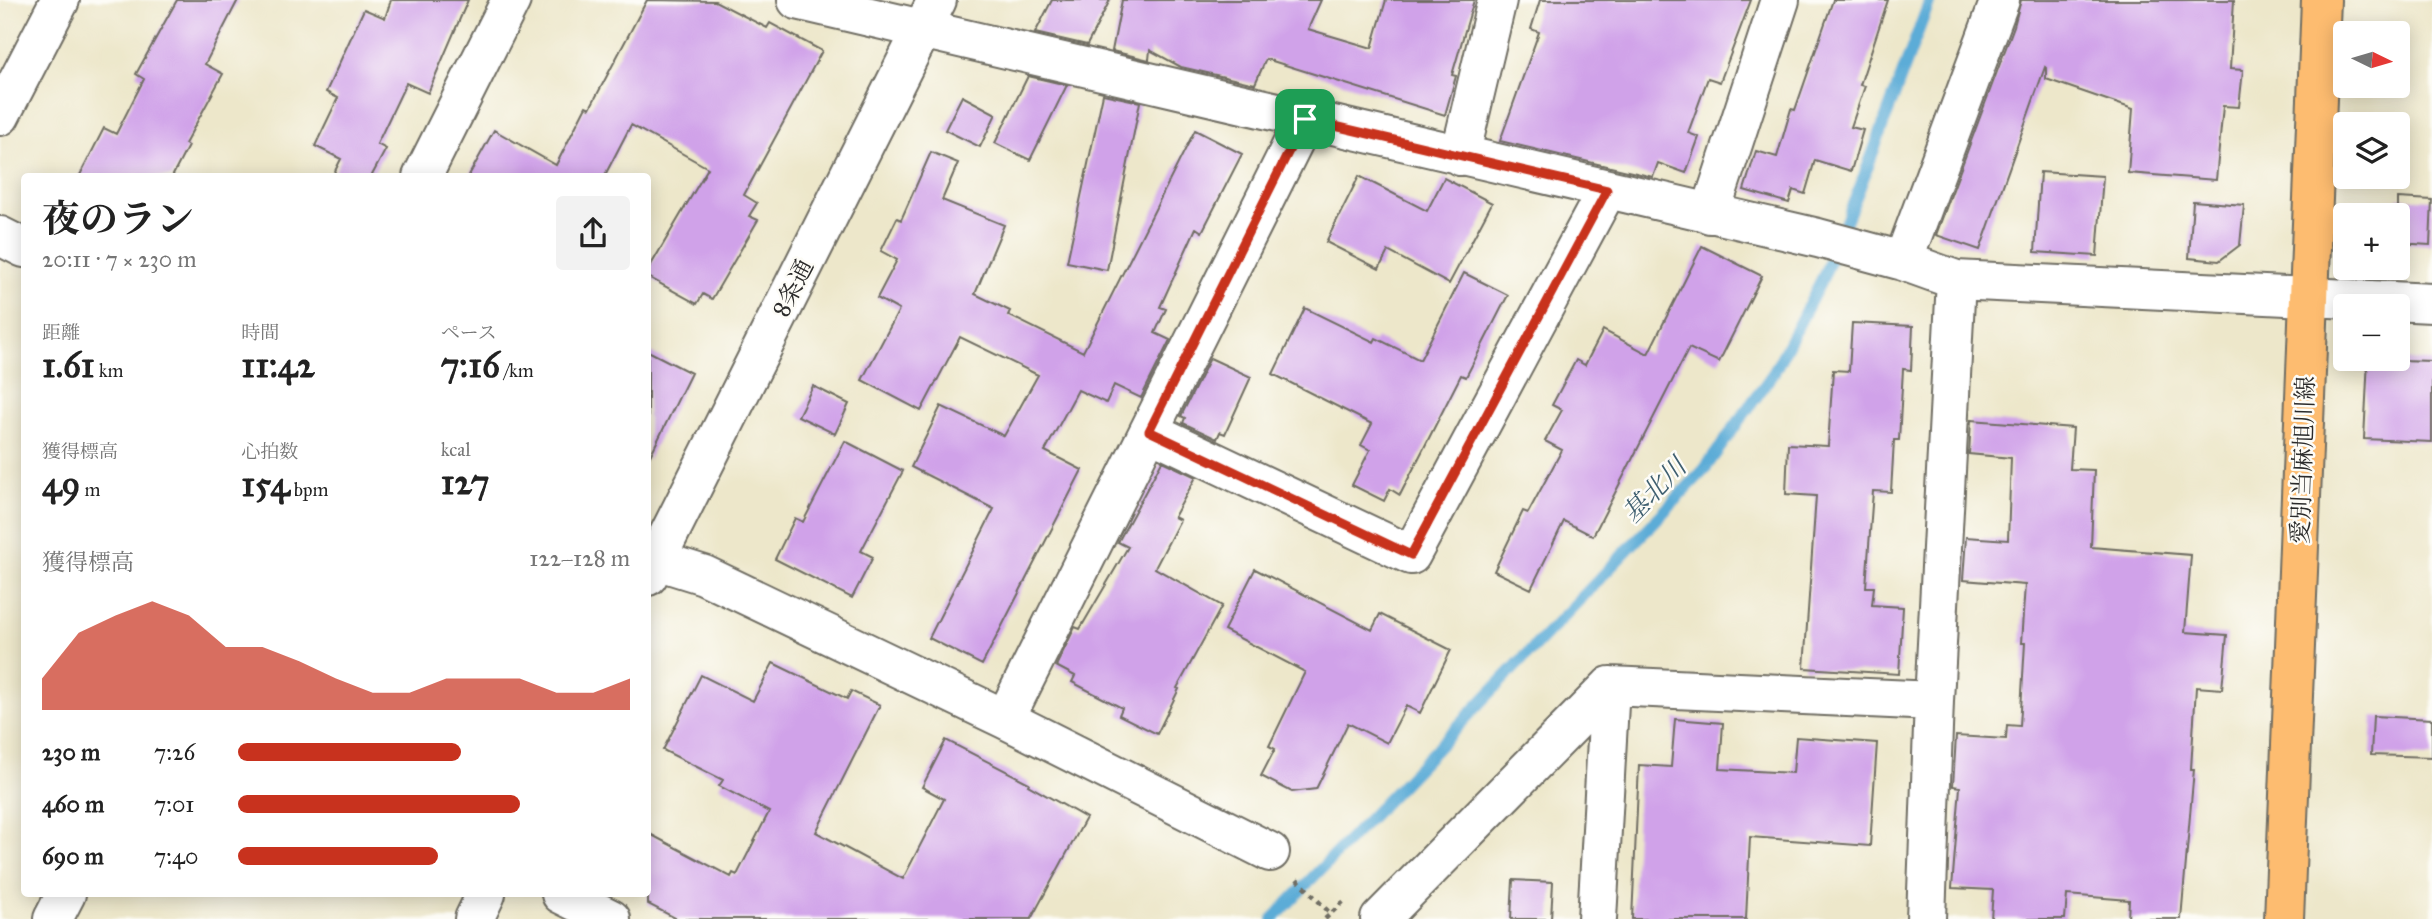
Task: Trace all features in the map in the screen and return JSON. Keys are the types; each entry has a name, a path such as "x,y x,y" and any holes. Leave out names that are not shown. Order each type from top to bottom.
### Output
{"main road":[{"name":"愛別当麻旭川線","path":"2284,919 2321,0"}],"street":[{"path":"0,116 60,0"},
{"path":"424,173 511,0"},
{"path":"797,0 930,15 1305,119 1818,238 1885,256 1956,280 2432,303"},
{"path":"1460,156 1497,0"},
{"path":"1710,214 1780,0"},
{"path":"1885,256 2000,0"},
{"name":"8条通","path":"651,563 930,15"},
{"path":"1004,719 1305,119"},
{"path":"1149,431 1411,555 1607,190"},
{"path":"0,236 21,246"},
{"path":"1926,919 1934,701 1956,280"},
{"path":"651,565 704,575 1004,719 1270,852"},
{"path":"1380,919 1611,686 1934,701"},
{"path":"1597,919 1611,686"},
{"path":"53,919 64,897"},
{"path":"474,919 485,897"},
{"path":"567,897 611,919"}],"path":[{"path":"1318,901 1331,913"}],"building":[{"path":"177,0 238,0 205,64 223,74 185,144 188,146 174,173 81,173 104,128 116,134 144,79 136,74"},
{"path":"391,0 468,0 428,93 406,83 377,144 386,149 373,173 334,173 341,159 315,146 338,98 326,92 364,9 385,18"},
{"path":"647,0 715,1 767,28 770,23 822,51 744,195 757,203 749,216 758,220 712,299 703,294 697,304 651,279 651,265 708,168 631,125 606,173 470,173 494,130 556,165 586,106 590,108"},
{"path":"1052,0 1110,0 1087,45 1035,33"},
{"path":"1122,0 1321,0 1308,29 1372,48 1386,0 1474,0 1452,75 1456,76 1445,115 1266,59 1255,84 1181,67 1150,50 1149,60 1112,51"},
{"path":"1540,0 1751,0 1720,82 1708,78 1688,133 1699,137 1686,173 1658,163 1653,177 1500,141 1539,32 1531,29"},
{"path":"1833,0 1888,0 1860,85 1865,86 1851,127 1863,130 1851,171 1815,160 1805,194 1793,190 1789,203 1744,190 1756,151 1777,157 1791,109 1795,110"},
{"path":"2021,0 2234,0 2230,69 2243,70 2239,107 2223,106 2216,180 2128,173 2133,109 2046,79 2045,67 1980,250 1936,235 2014,26"},
{"path":"1028,76 1067,85 1030,160 995,143"},
{"path":"1103,94 1140,102 1107,270 1067,262"},
{"path":"962,96 996,114 980,147 945,130"},
{"path":"1195,130 1242,154 1202,232 1196,228 1160,307 1166,309 1155,333 1170,340 1141,398 1114,385 1106,403 1078,390 1045,451 1082,470 982,665 929,638 994,509 911,467 941,406 1004,436 1038,375 960,337 921,411 862,380 899,310 877,298 897,260 881,251 897,218 901,220 931,152 958,163 942,200 1004,225 975,294 1010,311 1008,315 1083,352"},
{"path":"2040,172 2103,176 2097,256 2035,252"},
{"path":"1359,176 1427,211 1444,178 1492,203 1449,284 1388,251 1379,269 1326,242"},
{"path":"2398,198 2432,200 2430,245 2410,244 2410,203 2398,203"},
{"path":"2193,201 2244,205 2240,245 2219,261 2189,258"},
{"path":"1702,246 1762,276 1719,362 1689,348 1593,536 1564,521 1531,589 1494,571 1523,511 1528,513 1562,450 1545,441 1562,410 1552,405 1576,360 1585,365 1603,330 1648,354"},
{"path":"1464,273 1508,295 1466,377 1461,375 1400,495 1390,489 1384,501 1352,485 1370,450 1361,445 1372,424 1273,374 1305,308 1374,342 1376,338 1420,360"},
{"path":"1852,323 1913,326 1911,370 1903,369 1899,440 1894,440 1891,492 1873,491 1866,587 1874,587 1872,605 1903,607 1899,674 1804,668 1816,496 1786,494 1788,444 1828,446 1833,370 1849,371"},
{"path":"651,353 691,373 651,454"},
{"path":"1210,358 1251,377 1225,434 1220,432 1217,439 1183,423 1185,418 1181,416"},
{"path":"2410,360 2432,361 2432,442 2364,439 2367,371 2410,371"},
{"path":"813,386 849,404 835,434 798,416"},
{"path":"1971,420 2073,428 2070,469 2094,470 2091,547 2191,555 2185,632 2227,635 2222,689 2196,687 2191,769 2194,769 2181,919 2128,919 2129,900 2067,895 2065,919 1991,919 1993,890 1952,888 1960,787 1953,786 1956,736 2006,739 2007,725 2020,726 2025,643 2021,643 2025,585 1963,580 1966,537 2008,540 2011,458 1969,454"},
{"path":"845,441 903,471 861,551 873,557 852,598 775,559 795,518 803,522"},
{"path":"1162,461 1196,477 1174,517 1180,520 1155,568 1222,606 1177,688 1179,689 1157,734 1119,715 1122,708 1072,682 1075,676 1056,666 1075,627 1080,629 1128,547 1118,542"},
{"path":"1255,569 1372,630 1380,614 1451,650 1420,713 1406,706 1387,743 1348,723 1316,789 1292,792 1261,776 1275,749 1269,746 1305,672 1224,630"},
{"path":"773,663 847,699 851,691 880,705 816,832 903,879 944,799 922,787 946,740 1029,783 1028,785 1086,818 1031,919 677,919 648,904 648,897 651,897 651,835 731,877 733,873 737,875 769,812 719,786 723,780 663,750 701,675 753,701"},
{"path":"2373,716 2432,719 2432,757 2371,755"},
{"path":"1675,719 1723,723 1720,769 1793,773 1796,737 1877,743 1870,846 1750,837 1746,919 1632,919 1639,765 1671,767"},
{"path":"1513,880 1553,882 1551,919 1511,919"}],"waterway":[{"name":"基北川","path":"1273,919 1704,470 1774,372 1824,275 1930,0"}],"route":[{"path":"1305,119 1607,190 1411,555 1149,431 1305,119"}]}
